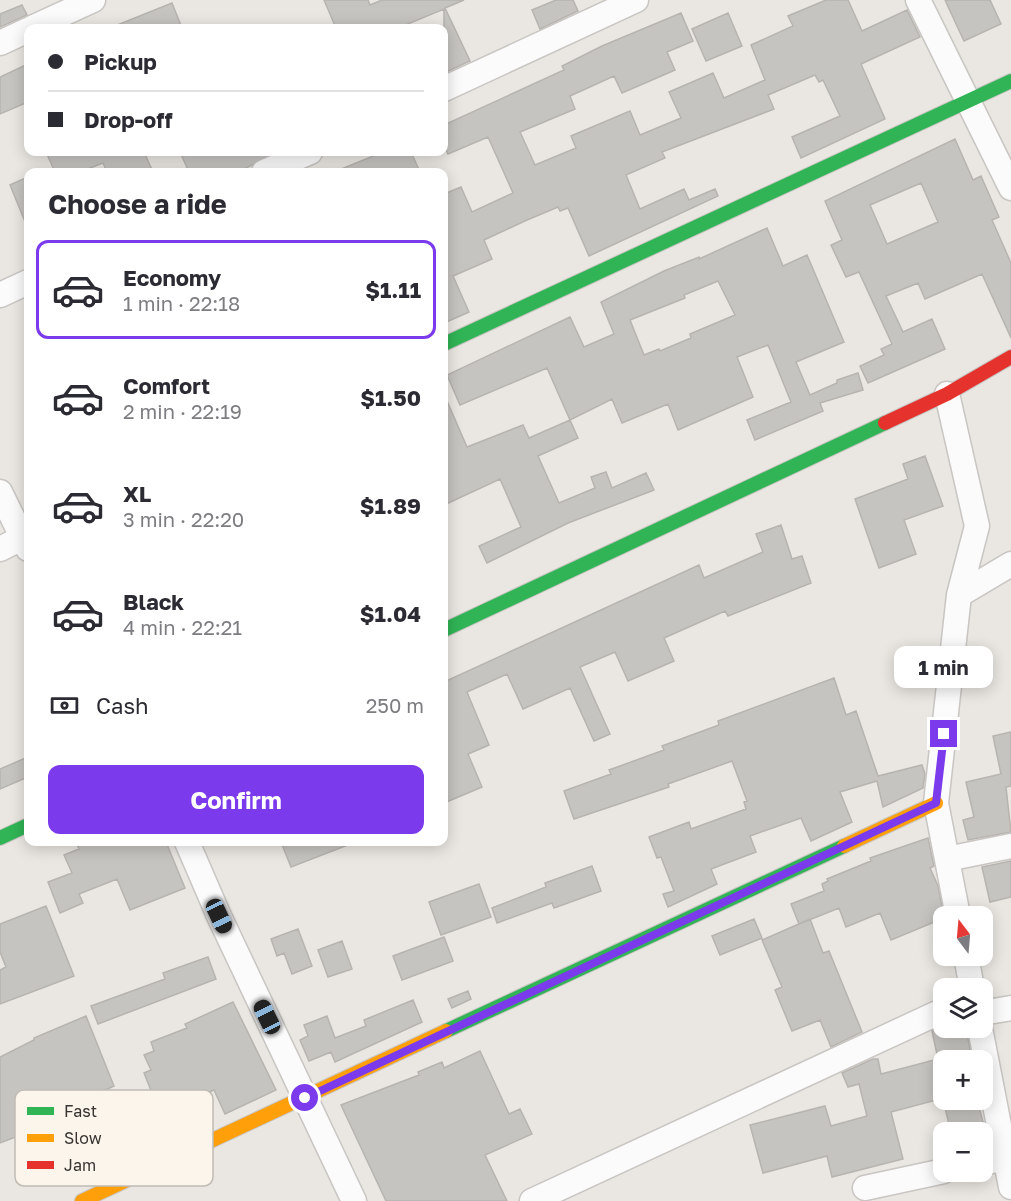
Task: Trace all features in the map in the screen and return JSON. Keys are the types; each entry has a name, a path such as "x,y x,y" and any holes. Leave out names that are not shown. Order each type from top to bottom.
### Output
{"street":[{"path":"41,24 93,0"},
{"path":"448,87 636,0"},
{"path":"918,0 1011,188"},
{"path":"0,43 24,32"},
{"path":"448,342 1011,81"},
{"path":"273,168 301,156"},
{"path":"0,295 24,284"},
{"path":"448,628 947,393 1010,360"},
{"path":"947,393 977,526 959,595 936,803 956,906"},
{"path":"0,492 24,537"},
{"path":"0,549 24,542"},
{"path":"959,595 1011,564"},
{"path":"213,1140 936,803"},
{"path":"0,838 24,827"},
{"path":"189,846 354,1201"},
{"path":"947,859 1011,846"},
{"path":"993,1011 1011,1008"},
{"path":"532,1201 933,1015"},
{"path":"982,1038 1000,1159 1011,1187"},
{"path":"865,1188 933,1173"},
{"path":"82,1201 114,1186"}],"building":[{"path":"324,0 368,0 370,5 382,0 464,0 445,8 470,61 448,71 448,24 444,24 444,9 408,24 334,24"},
{"path":"556,0 573,0 578,11 540,29 532,10"},
{"path":"826,0 848,0 862,31 907,10 920,37 861,64 885,119 801,158 792,137 840,116 823,80 819,82 815,75 768,95 774,109 662,152 665,158 626,175 640,209 684,189 689,200 715,189 718,196 589,256 568,208 560,211 558,207 527,220 484,240 492,259 453,276 469,312 448,321 448,192 461,187 472,212 513,193 488,137 448,154 448,123 564,70 562,66 602,46 681,13 693,41 667,52 675,70 622,93 614,76 570,96 575,109 520,132 535,165 576,148 571,136 630,111 640,135 681,118 669,92 713,73 724,98 765,80 751,45 793,26 788,16"},
{"path":"945,0 990,0 1001,24 964,41"},
{"path":"172,3 180,24 120,24"},
{"path":"22,5 27,15 0,27 0,14"},
{"path":"728,13 742,46 706,61 692,29"},
{"path":"24,66 24,104 0,114 0,77"},
{"path":"955,139 973,180 981,176 999,217 992,220 1011,263 1011,338 982,274 925,299 918,283 886,296 903,332 932,319 945,349 868,383 860,366 884,355 881,349 892,344 859,272 846,277 831,245 842,240 825,201","holes":["921,183 938,222 887,244 870,205"]},
{"path":"48,156 146,156 151,168 105,168 103,163 90,168 53,168"},
{"path":"182,156 268,156 246,168 187,168"},
{"path":"373,156 413,156 418,168 344,168"},
{"path":"24,179 24,219 10,185"},
{"path":"767,228 783,266 807,255 844,342 796,362 810,395 837,383 837,380 858,373 863,390 820,403 823,411 755,440 747,420 791,402 768,345 737,357 753,397 678,430 668,404 622,423 612,399 570,420 547,368 460,405 448,375 570,317 584,347 614,334 601,302 664,271 699,257 699,259","holes":["718,281 735,315 690,334 691,338 644,355 630,320 685,298 684,295"]},
{"path":"448,403 467,447 523,425 529,438 570,420 578,438 538,456 559,503 595,488 591,477 606,472 612,488 646,473 654,490 568,523 487,563 479,546 521,527 500,479 448,503"},
{"path":"925,456 943,506 904,520 916,554 879,568 855,499 908,479 903,464"},
{"path":"781,525 792,559 802,556 811,583 728,616 725,611 664,638 674,661 628,681 615,652 580,667 610,734 594,741 570,688 523,709 507,674 467,692 489,745 468,754 482,787 448,801 448,680 699,565 704,578 763,552 756,534"},
{"path":"834,678 846,715 856,711 878,776 922,765 925,774 923,788 883,807 877,781 840,792 852,822 811,841 801,818 750,836 756,852 711,869 717,884 668,907 663,894 674,891 661,857 657,858 649,837 689,822 691,829 746,809 744,802 747,801 732,761 668,784 669,787 574,819 564,791 611,774 609,770 664,750 662,746 719,725 718,721"},
{"path":"1011,732 1011,786 1006,787 1011,832 968,840 963,820 974,817 966,782 1001,774 993,736"},
{"path":"24,759 24,779 0,789 0,769"},
{"path":"928,838 934,866 930,868 938,886 942,906 933,906 933,923 891,940 880,913 846,927 839,908 799,924 791,904 824,891 822,884 828,881 827,879 871,861 870,858"},
{"path":"78,846 168,846 185,888 130,910 117,879 79,894 83,903 60,913 48,882 72,873 64,855 79,849"},
{"path":"283,846 345,846 291,867"},
{"path":"1011,861 1011,897 990,902 982,867"},
{"path":"592,866 601,891 554,908 552,903 497,923 492,908 546,887 545,883"},
{"path":"479,884 491,917 441,935 429,902"},
{"path":"46,906 74,976 0,1004 0,970 6,967 0,952 0,924"},
{"path":"754,919 762,938 720,955 712,936"},
{"path":"810,919 823,953 829,951 862,1032 831,1047 820,1020 792,1031 775,990 782,987 762,940"},
{"path":"298,929 312,966 292,974 284,953 277,956 271,939"},
{"path":"444,937 453,961 402,980 393,956"},
{"path":"342,941 352,969 328,977 318,950"},
{"path":"208,957 216,979 98,1024 91,1006 165,979 163,973"},
{"path":"468,991 471,999 452,1008 448,999"},
{"path":"413,1000 422,1022 335,1062 331,1052 309,1061 300,1040 308,1036 304,1025 327,1016 335,1038 366,1026 364,1020"},
{"path":"233,1002 276,1090 225,1114 214,1090 151,1090 144,1073 151,1070 144,1055 154,1051 151,1042 187,1028 185,1024"},
{"path":"86,1016 114,1086 105,1090 15,1090 15,1137 0,1143 0,1057 34,1038"},
{"path":"934,1038 968,1038 970,1050 936,1050"},
{"path":"480,1051 509,1114 520,1109 532,1134 485,1155 507,1201 386,1201 341,1105 419,1075 418,1072 442,1062 444,1068"},
{"path":"873,1059 878,1059 881,1074 933,1060 933,1101 891,1112 903,1159 832,1177 827,1156 763,1173 750,1125 825,1106 831,1126 867,1116 859,1084 848,1087 842,1073"},
{"path":"946,1110 980,1110 983,1122 948,1122"}],"traffic: fast":[{"path":"448,342 1011,81"},
{"path":"448,628 885,423"},
{"path":"0,838 24,827"},
{"path":"446,1031 844,846"}],"traffic: slow":[{"path":"844,846 936,803"},
{"path":"213,1140 446,1031"},
{"path":"82,1201 114,1186"}],"traffic: jam":[{"path":"885,423 947,394 1011,357"}],"route":[{"path":"305,1098 936,803 944,734"}]}
